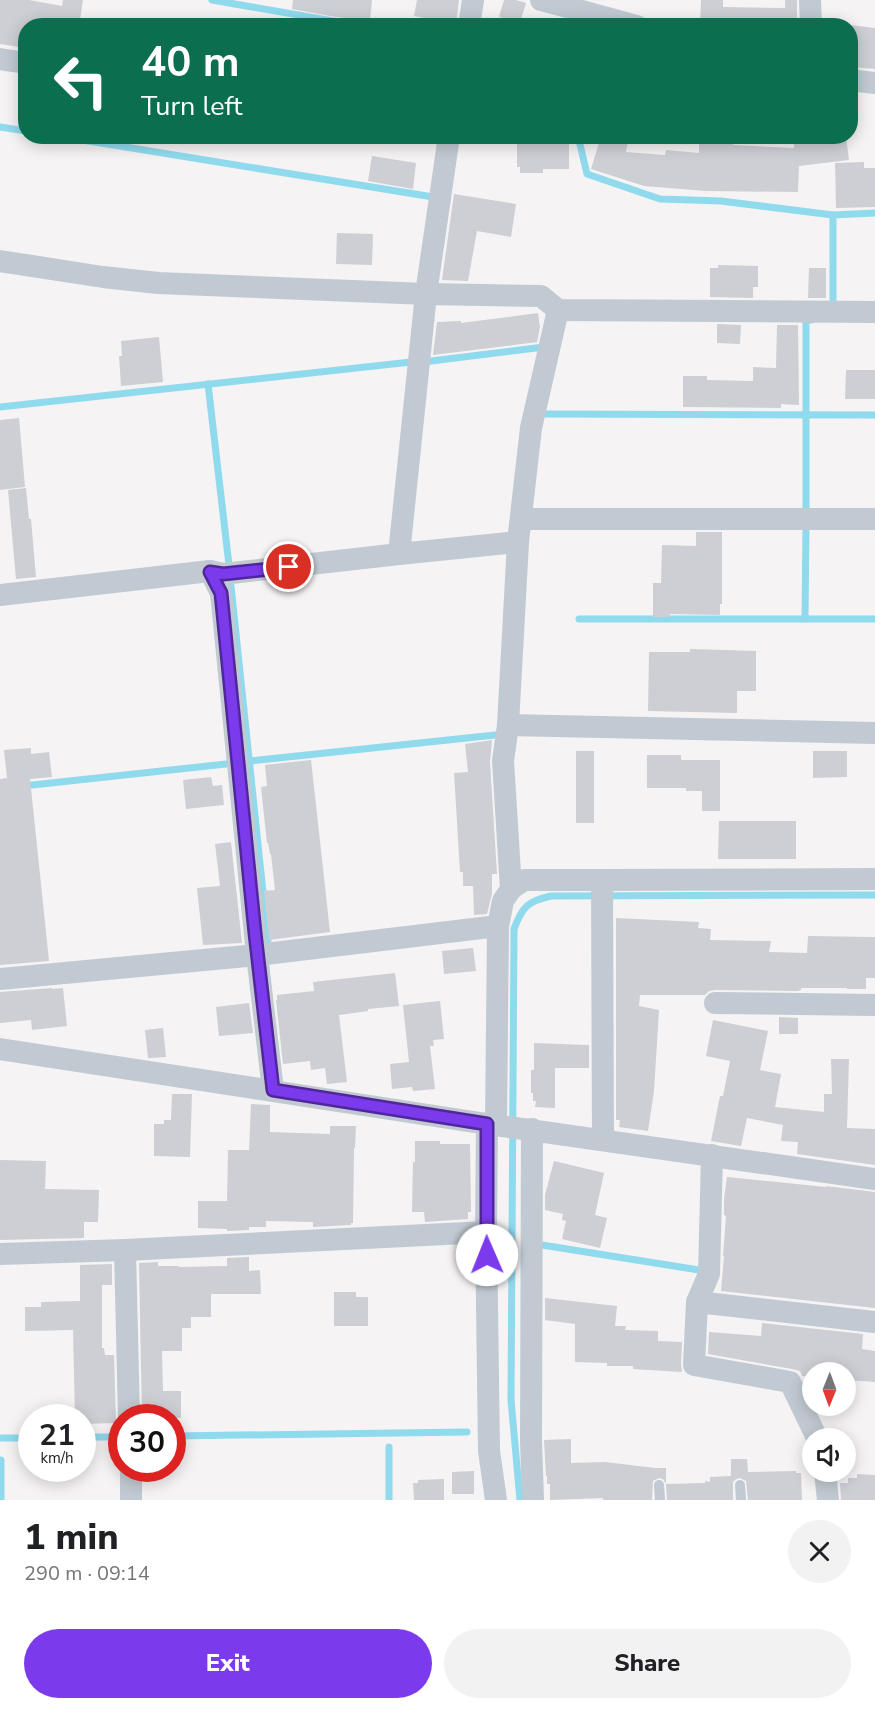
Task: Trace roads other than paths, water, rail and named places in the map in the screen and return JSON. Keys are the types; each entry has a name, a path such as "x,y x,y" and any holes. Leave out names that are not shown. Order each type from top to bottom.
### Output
{"street":[{"path":"470,18 473,0"},
{"path":"541,0 607,18"},
{"path":"810,0 811,18"},
{"path":"0,59 18,62"},
{"path":"858,81 875,83"},
{"path":"399,554 426,294 448,144"},
{"path":"0,261 158,283 426,294 541,296 558,310 875,312"},
{"path":"511,889 503,761 508,725 518,542 531,428 558,310"},
{"path":"520,519 875,519"},
{"path":"0,595 210,572 223,574 518,542"},
{"path":"210,572 221,593 273,1090"},
{"path":"508,725 875,733"},
{"path":"533,1500 531,1441 508,1126 498,926 503,901 511,889 524,880 602,889 875,879"},
{"path":"602,889 603,1140"},
{"path":"0,979 258,955 498,926"},
{"path":"715,1004 875,1005"},
{"path":"0,1049 875,1179"},
{"path":"496,1500 489,1451 486,1232 508,1126"},
{"path":"712,1155 709,1274 697,1302 694,1365 790,1382 812,1428"},
{"path":"0,1254 486,1232"},
{"path":"125,1250 129,1404"},
{"path":"697,1302 875,1322"},
{"path":"131,1482 131,1500"},
{"path":"826,1482 828,1500"}],"lane":[{"path":"659,1485 660,1500"},
{"path":"740,1485 741,1500"}],"waterway":[{"path":"212,0 316,18"},
{"path":"0,127 18,130"},
{"path":"107,144 433,197"},
{"path":"580,144 587,174 660,199 721,201 833,215"},
{"path":"833,302 833,215 875,213"},
{"path":"806,507 806,320 811,320"},
{"path":"423,362 544,347"},
{"path":"0,407 411,362"},
{"path":"208,384 229,565"},
{"path":"545,414 875,415"},
{"path":"806,524 805,619 875,619"},
{"path":"231,586 268,940"},
{"path":"579,619 805,619"},
{"path":"250,761 495,735"},
{"path":"23,786 226,764"},
{"path":"520,1500 511,1400 514,929 520,915 531,903 551,896 875,895"},
{"path":"542,1245 699,1270"},
{"path":"186,1436 467,1432"},
{"path":"96,1437 108,1437"},
{"path":"0,1438 18,1438"},
{"path":"389,1447 389,1500"},
{"path":"1,1460 1,1500"}]}
